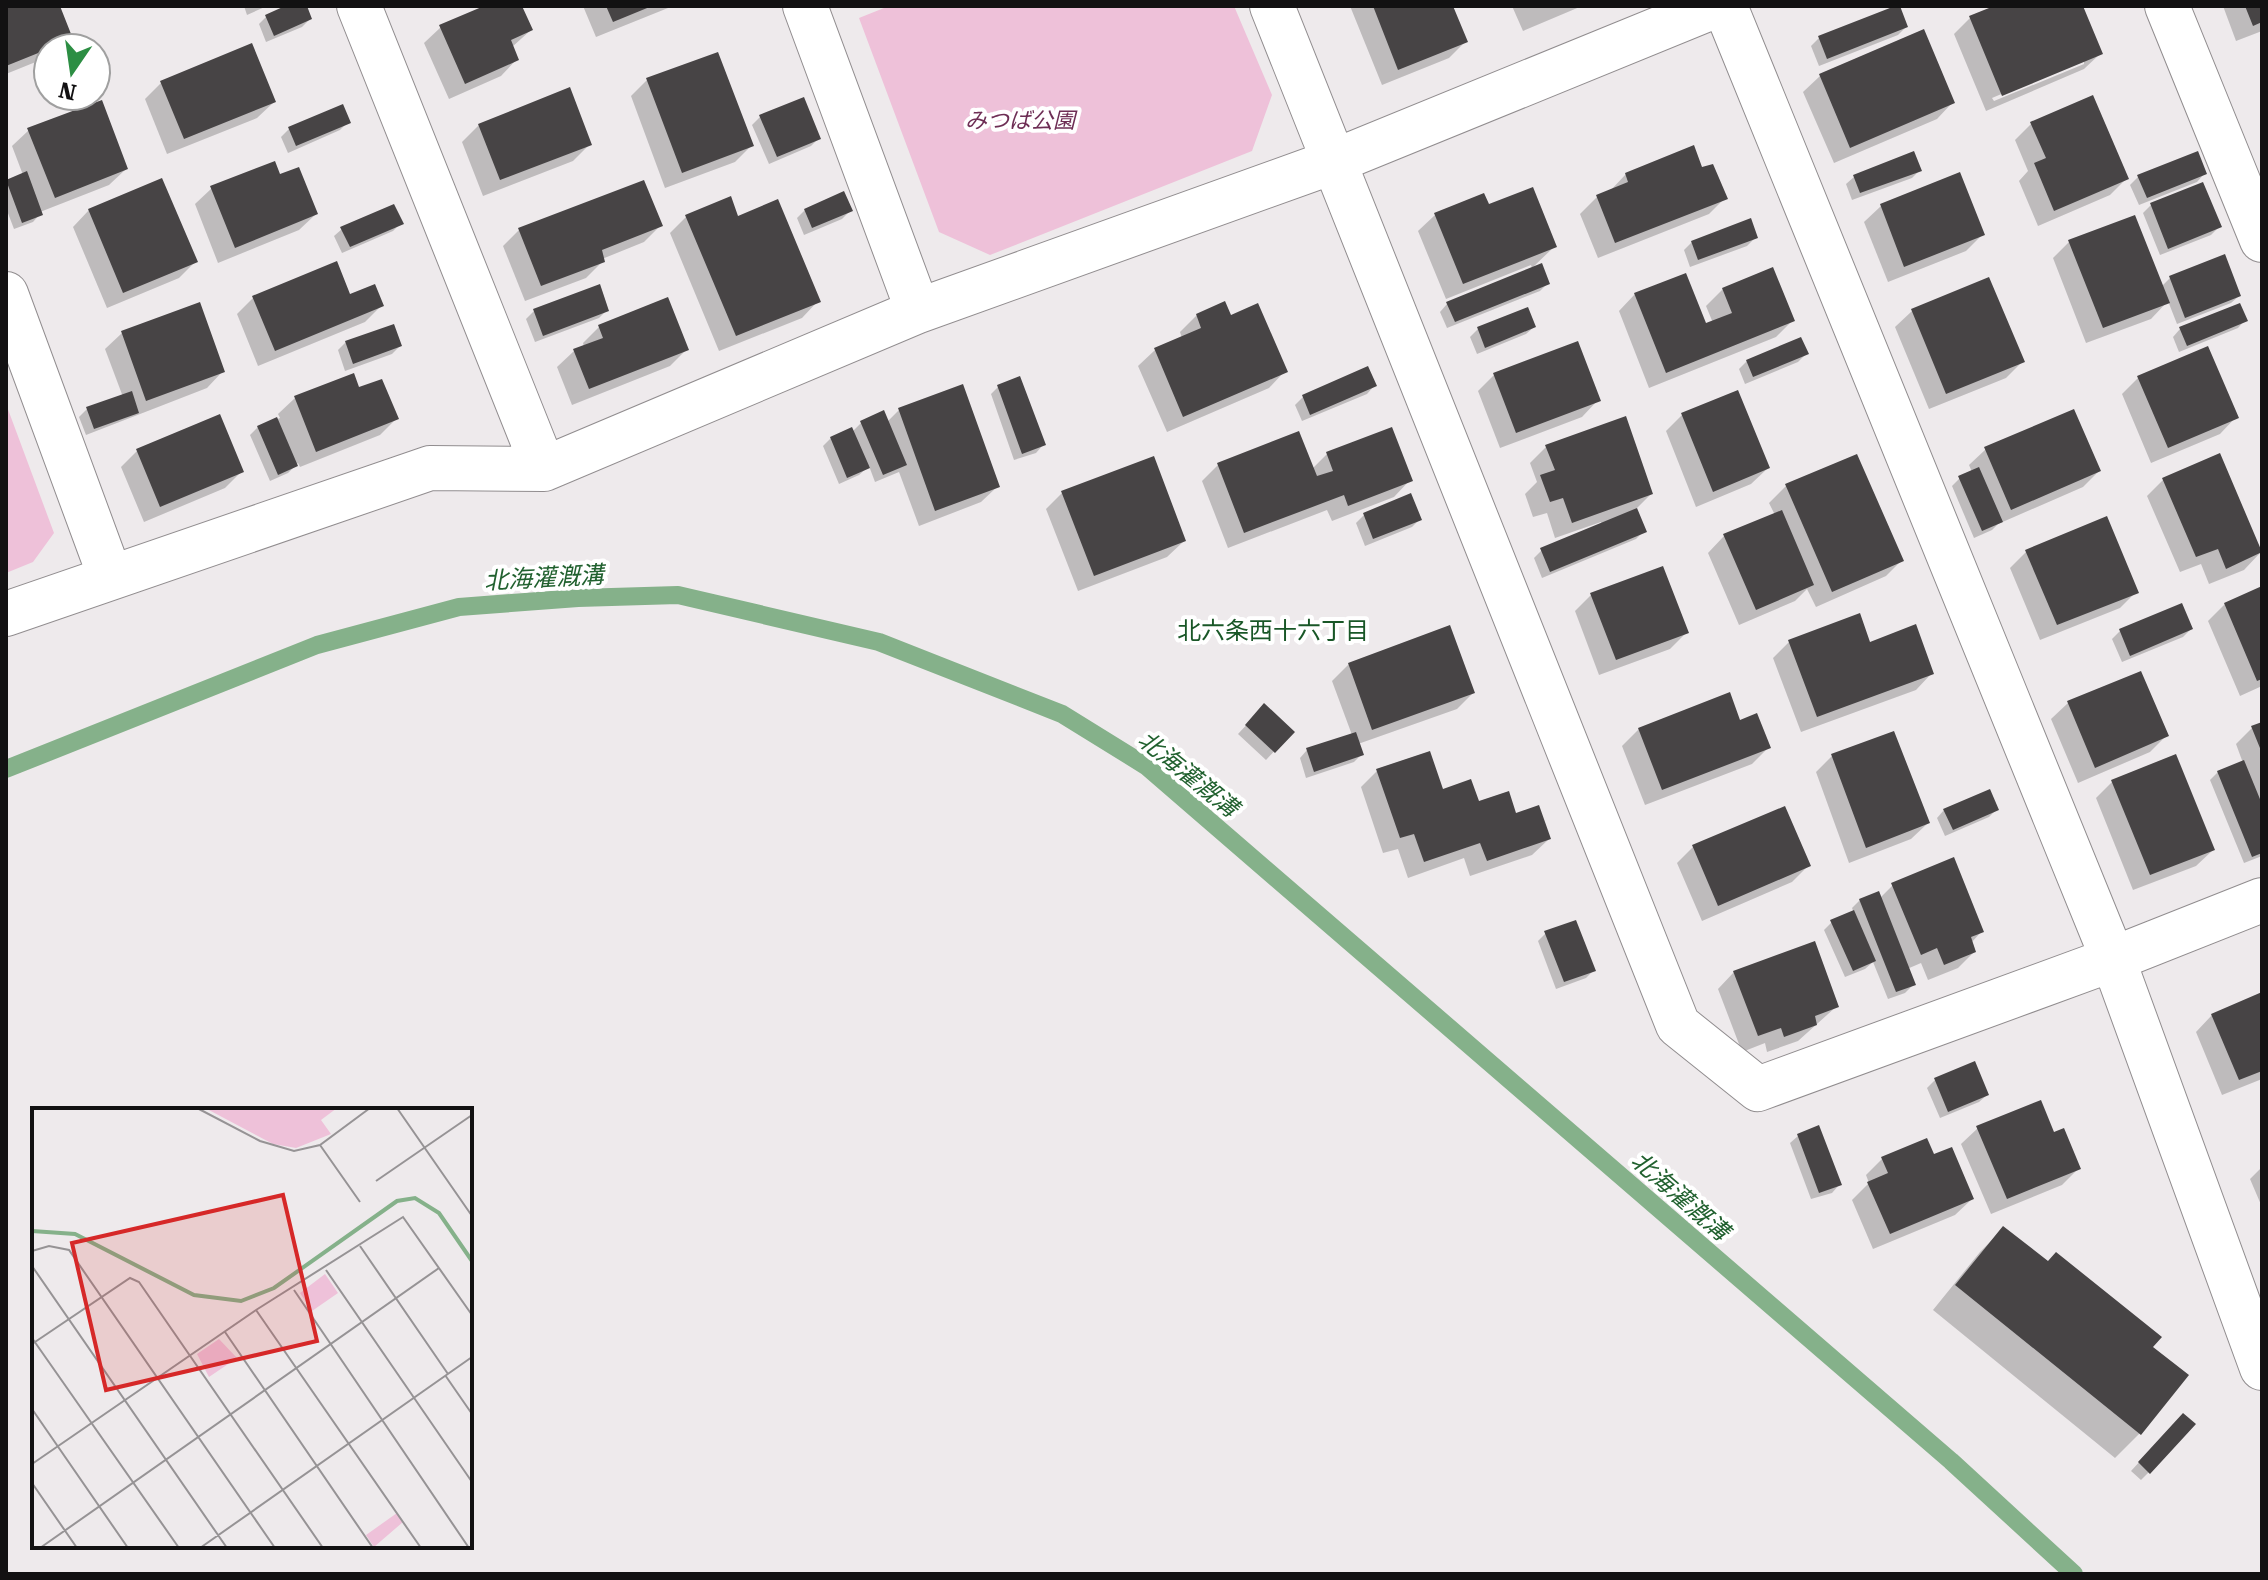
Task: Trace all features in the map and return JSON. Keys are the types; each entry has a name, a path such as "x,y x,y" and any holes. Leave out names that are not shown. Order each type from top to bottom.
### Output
{"street":[{"path":"359,6 544,469"},
{"path":"805,6 918,311"},
{"path":"1272,6 1678,1025 1758,1089 2113,959 2262,900"},
{"path":"6,614 430,468 544,469 918,311 1335,161 1715,6"},
{"path":"1725,6 2113,959 2262,1368"},
{"path":"2167,6 2262,240"},
{"path":"6,294 110,576"}],"green space":[{"name":"みつば公園","path":"889,6 1234,6 1272,95 1252,151 990,255 939,232 859,18"},
{"path":"6,404 54,533 33,562 6,573"}],"building":[{"path":"6,6 60,6 70,32 32,32 32,56 6,66"},
{"path":"285,6 307,6 312,19 274,36 265,15"},
{"path":"484,6 522,6 533,30 511,40 519,60 465,84 439,25"},
{"path":"606,6 652,6 613,22"},
{"path":"1373,6 1453,6 1468,42 1398,70"},
{"path":"1900,6 1908,27 1827,59 1818,36"},
{"path":"1994,6 2083,6 2103,54 2002,96 1969,16"},
{"path":"2245,6 2262,6 2262,22 2253,26"},
{"path":"1924,29 1955,103 1850,148 1819,74"},
{"path":"252,43 276,102 184,139 160,81"},
{"path":"718,52 754,146 682,173 646,78"},
{"path":"570,87 592,145 500,180 478,124"},
{"path":"2093,95 2129,179 2054,211 2034,163 2046,158 2030,122"},
{"path":"804,97 821,139 777,157 759,115"},
{"path":"343,104 351,123 296,146 288,127"},
{"path":"70,112 107,112 128,169 55,198 27,128"},
{"path":"1694,145 1702,167 1713,164 1728,199 1615,243 1596,195 1628,182 1625,173"},
{"path":"1914,151 1922,171 1860,193 1853,175"},
{"path":"2198,151 2207,174 2147,198 2137,175"},
{"path":"275,161 280,174 299,167 318,214 235,248 210,186"},
{"path":"27,171 43,215 22,223 6,180"},
{"path":"1960,172 1985,235 1904,267 1880,204"},
{"path":"162,178 198,262 123,293 88,209"},
{"path":"644,180 663,226 602,250 605,262 541,286 518,228"},
{"path":"2203,182 2222,227 2168,249 2150,203"},
{"path":"1533,187 1557,247 1463,284 1434,213 1484,193 1489,204"},
{"path":"844,191 853,211 812,228 804,209"},
{"path":"731,196 738,216 778,199 821,302 736,336 685,215"},
{"path":"394,204 404,224 350,247 340,227"},
{"path":"2135,215 2170,303 2103,328 2068,240"},
{"path":"1751,218 1758,238 1698,260 1691,241"},
{"path":"2225,254 2241,296 2185,318 2169,276"},
{"path":"337,261 350,294 375,284 384,306 275,351 252,296"},
{"path":"1542,263 1550,284 1455,322 1446,302"},
{"path":"1773,267 1795,321 1666,373 1634,293 1686,273 1706,323 1732,313 1722,288"},
{"path":"1989,277 2025,362 1946,394 1911,309"},
{"path":"600,284 609,311 543,336 533,309"},
{"path":"668,297 689,350 589,389 573,349 603,338 598,325"},
{"path":"1225,301 1231,315 1258,303 1288,372 1183,417 1154,348 1201,328 1196,314"},
{"path":"200,302 225,372 146,401 121,331"},
{"path":"2240,303 2248,321 2187,346 2179,327"},
{"path":"1528,307 1536,327 1485,348 1477,327"},
{"path":"394,324 402,346 353,364 345,341"},
{"path":"1801,337 1809,354 1753,377 1746,360"},
{"path":"1578,341 1601,401 1516,433 1493,373"},
{"path":"2208,346 2239,418 2168,448 2137,376"},
{"path":"1368,366 1377,386 1310,415 1302,395"},
{"path":"354,373 359,387 382,379 399,419 316,452 294,396"},
{"path":"1020,376 1046,445 1022,454 997,385"},
{"path":"963,384 1000,487 935,511 898,408"},
{"path":"1738,390 1770,468 1713,492 1681,413"},
{"path":"132,391 139,413 94,429 86,407"},
{"path":"2074,409 2101,471 2011,510 1984,447"},
{"path":"884,410 907,465 883,475 860,421"},
{"path":"220,414 244,472 160,507 136,449"},
{"path":"1626,416 1653,494 1572,523 1563,498 1550,502 1540,475 1555,470 1545,445"},
{"path":"277,417 298,466 278,475 257,426"},
{"path":"852,427 870,468 847,478 830,437"},
{"path":"1392,427 1413,481 1348,506 1344,495 1244,533 1217,463 1299,431 1317,476 1333,471 1326,452"},
{"path":"2220,453 2262,552 2226,569 2218,549 2196,557 2162,478"},
{"path":"1857,454 1904,561 1832,592 1785,484"},
{"path":"1154,456 1186,541 1094,576 1061,491"},
{"path":"1979,467 2003,522 1982,531 1958,476"},
{"path":"1411,493 1422,520 1373,539 1363,513"},
{"path":"1637,508 1647,532 1550,572 1540,548"},
{"path":"1782,510 1814,585 1756,610 1723,534"},
{"path":"2107,516 2139,593 2057,625 2025,550"},
{"path":"1663,566 1689,633 1616,660 1590,593"},
{"path":"2262,586 2262,679 2257,681 2224,603"},
{"path":"2182,603 2193,629 2130,656 2119,629"},
{"path":"1860,613 1870,642 1916,624 1934,674 1817,717 1788,640"},
{"path":"1450,625 1475,693 1372,730 1348,663"},
{"path":"2141,671 2169,736 2095,768 2067,701"},
{"path":"1730,692 1740,720 1757,713 1771,748 1662,790 1638,728"},
{"path":"1264,703 1295,732 1275,753 1245,725"},
{"path":"2262,722 2262,753 2251,726"},
{"path":"1894,731 1930,823 1866,848 1831,754"},
{"path":"1356,732 1364,755 1314,772 1306,748"},
{"path":"1430,751 1443,789 1471,779 1479,801 1509,791 1516,813 1539,805 1551,839 1487,861 1480,843 1424,862 1414,834 1400,838 1376,769"},
{"path":"2176,754 2215,850 2150,875 2111,780"},
{"path":"2244,760 2262,804 2262,853 2252,857 2217,771"},
{"path":"1990,789 1999,810 1953,830 1943,809"},
{"path":"1785,806 1811,866 1718,906 1692,845"},
{"path":"1954,857 1984,932 1971,937 1976,952 1944,965 1937,948 1921,955 1891,883"},
{"path":"1879,891 1916,985 1896,992 1859,899"},
{"path":"1854,910 1876,961 1853,971 1830,920"},
{"path":"1576,920 1596,971 1564,982 1544,931"},
{"path":"1815,941 1839,1007 1815,1016 1817,1025 1784,1037 1781,1028 1758,1036 1733,971"},
{"path":"2262,992 2262,1071 2239,1080 2211,1014"},
{"path":"1975,1061 1989,1095 1948,1112 1934,1078"},
{"path":"2041,1100 2054,1132 2064,1128 2081,1169 2007,1199 1976,1126"},
{"path":"1819,1125 1842,1185 1819,1193 1797,1134"},
{"path":"1927,1138 1934,1154 1952,1147 1974,1199 1890,1234 1867,1182 1888,1173 1881,1157"},
{"path":"2003,1226 2048,1261 2056,1252 2162,1337 2153,1347 2189,1375 2141,1435 1955,1285"},
{"path":"2183,1413 2196,1424 2150,1474 2138,1462"}],"waterway":[{"name":"北海灌漑溝","path":"6,769 317,645 459,607 578,598 678,595 879,642 1062,714 1146,766 1951,1461 2074,1574"}],"district":[{"name":"北六条西十六丁目","path":"1273,631"}]}
